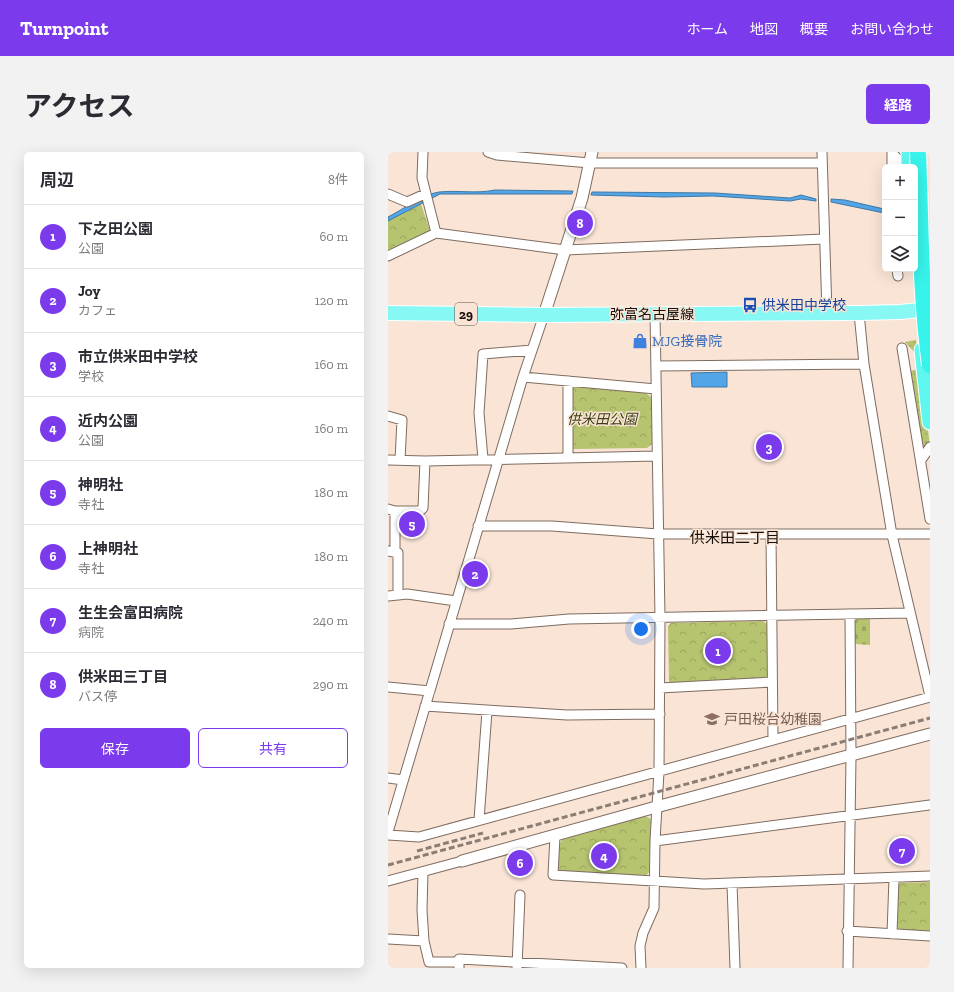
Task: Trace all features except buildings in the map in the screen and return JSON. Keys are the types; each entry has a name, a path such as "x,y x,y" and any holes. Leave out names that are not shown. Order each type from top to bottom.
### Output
{"highway":[{"path":"907,164 909,152"},
{"path":"918,152 922,270 930,365"},
{"path":"915,272 925,312 930,422"}],"main road":[{"name":"弥富名古屋線","path":"388,313 544,315 925,312"}],"street":[{"path":"423,152 422,178 436,233"},
{"path":"488,152 497,155 590,163 822,163"},
{"path":"388,832 523,377 582,198 592,152"},
{"path":"822,152 827,313"},
{"path":"892,152 904,164"},
{"path":"892,152 892,164"},
{"path":"388,194 407,202 426,197"},
{"path":"388,256 436,233 565,250 824,239"},
{"path":"641,968 642,933 654,908 653,881 659,772 660,618 655,313"},
{"path":"388,835 419,837 659,772 851,717 930,697 909,613 892,535 864,364 859,313"},
{"path":"902,348 930,519"},
{"path":"482,459 479,413 483,354 532,350"},
{"path":"656,366 864,364"},
{"path":"523,377 656,389"},
{"path":"568,381 568,458"},
{"path":"388,416 402,420 400,460"},
{"path":"921,460 930,447"},
{"path":"388,460 425,461 657,456"},
{"path":"398,595 398,553 391,552 392,510 420,511 423,508 425,461"},
{"path":"478,526 552,526 658,534 930,534"},
{"path":"771,534 772,739"},
{"path":"388,596 407,594 456,601"},
{"path":"450,624 511,624 569,619 909,613"},
{"path":"848,968 847,931 851,756 850,614"},
{"path":"660,688 772,682"},
{"path":"388,687 430,691"},
{"path":"425,706 567,715 660,714"},
{"path":"479,820 487,711"},
{"path":"388,881 656,807 930,734"},
{"path":"388,778 404,780"},
{"path":"655,841 930,805"},
{"path":"555,836 553,875 701,884 930,876"},
{"path":"423,872 422,910 424,941 428,962 459,965 459,959 517,965 622,968"},
{"path":"892,934 894,878"},
{"path":"732,884 735,968"},
{"path":"517,965 520,895"},
{"path":"847,931 930,936"},
{"path":"388,939 424,941"}],"green space":[{"path":"421,204 430,231 388,251 388,221"},
{"path":"916,340 929,438 929,443 922,451 910,371 919,369 916,354 905,342"},
{"name":"供米田公園","path":"573,386 646,393 652,398 652,444 647,448 574,449 571,447 571,389"},
{"path":"858,618 870,618 870,645 855,644 854,622"},
{"path":"763,621 767,624 767,676 764,680 672,685 669,682 668,626 671,623"},
{"path":"645,816 651,819 649,872 646,876 562,871 558,869 560,843 563,839"},
{"path":"930,882 930,932 899,930 896,927 897,886 900,883"}],"water":[{"path":"495,190 573,191 572,194 440,194 388,221 388,217 433,193 481,192"},
{"path":"592,192 715,193 790,198 801,195 816,199 816,201 801,199 790,201 713,196 664,197 591,195"},
{"path":"831,199 845,200 882,209 882,213 831,202"},
{"path":"727,372 727,387 692,387 691,373"}],"railway":[{"path":"388,865 930,718"},
{"path":"417,851 483,833"}],"place":[{"name":"供米田三丁目","path":"580,223"},
{"name":"供米田中学校","path":"750,305"},
{"name":"MJG接骨院","path":"640,341"},
{"name":"市立供米田中学校","path":"769,447"},
{"name":"神明社","path":"412,524"},
{"name":"Joy","path":"475,574"},
{"name":"下之田公園","path":"718,651"},
{"name":"戸田桜台幼稚園","path":"712,719"},
{"name":"生生会富田病院","path":"902,851"},
{"name":"近内公園","path":"604,856"},
{"name":"上神明社","path":"520,863"}],"district":[{"name":"供米田二丁目","path":"735,538"}]}
